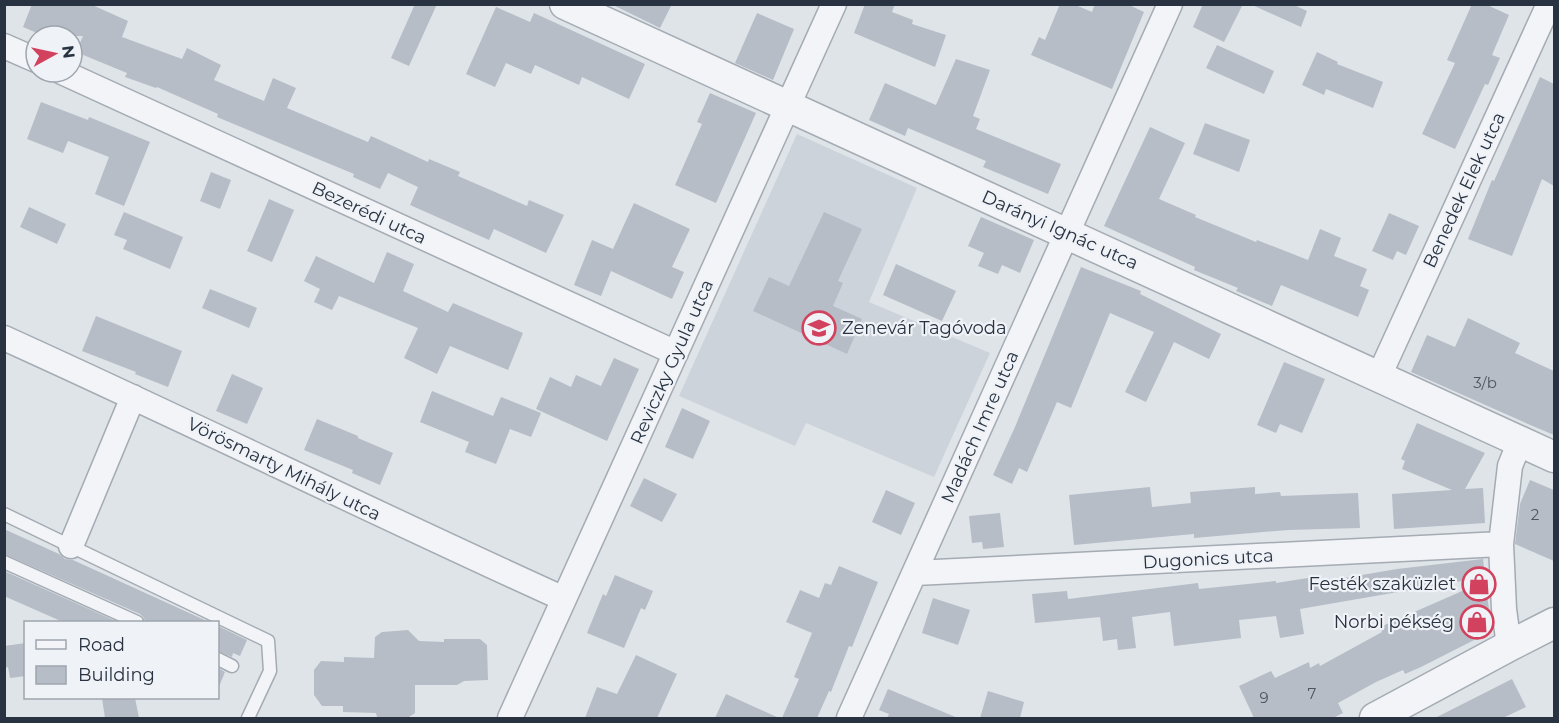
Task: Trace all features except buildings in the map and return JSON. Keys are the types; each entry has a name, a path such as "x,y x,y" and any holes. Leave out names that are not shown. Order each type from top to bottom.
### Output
{"street":[{"name":"Reviczky Gyula utca","path":"510,718 834,4"},
{"name":"Madách Imre utca","path":"849,718 1170,4"},
{"name":"Benedek Elek utca","path":"1379,376 1549,4"},
{"name":"Darányi Ignác utca","path":"580,8 788,107 1554,457"},
{"path":"4,46 24,55"},
{"name":"Bezerédi utca","path":"84,82 676,353"},
{"name":"Vörösmarty Mihály utca","path":"4,338 564,599"},
{"path":"71,546 133,397"},
{"path":"1509,646 1504,609 1501,544 1510,466 1520,441"},
{"name":"Dugonics utca","path":"915,573 1501,544"},
{"path":"1375,718 1554,623"}],"lane":[{"path":"4,514 268,641 270,671 248,718"},
{"path":"4,562 135,621"},
{"path":"219,660 232,666"}],"shaded area":[{"name":"Zenevár Tagóvoda","path":"797,134 917,188 869,302 990,353 934,477 806,423 795,446 679,396"}],"place":[{"name":"Zenevár Tagóvoda","path":"819,328"},
{"name":"Festék szaküzlet","path":"1479,584"},
{"name":"Norbi pékség","path":"1477,622"}]}
